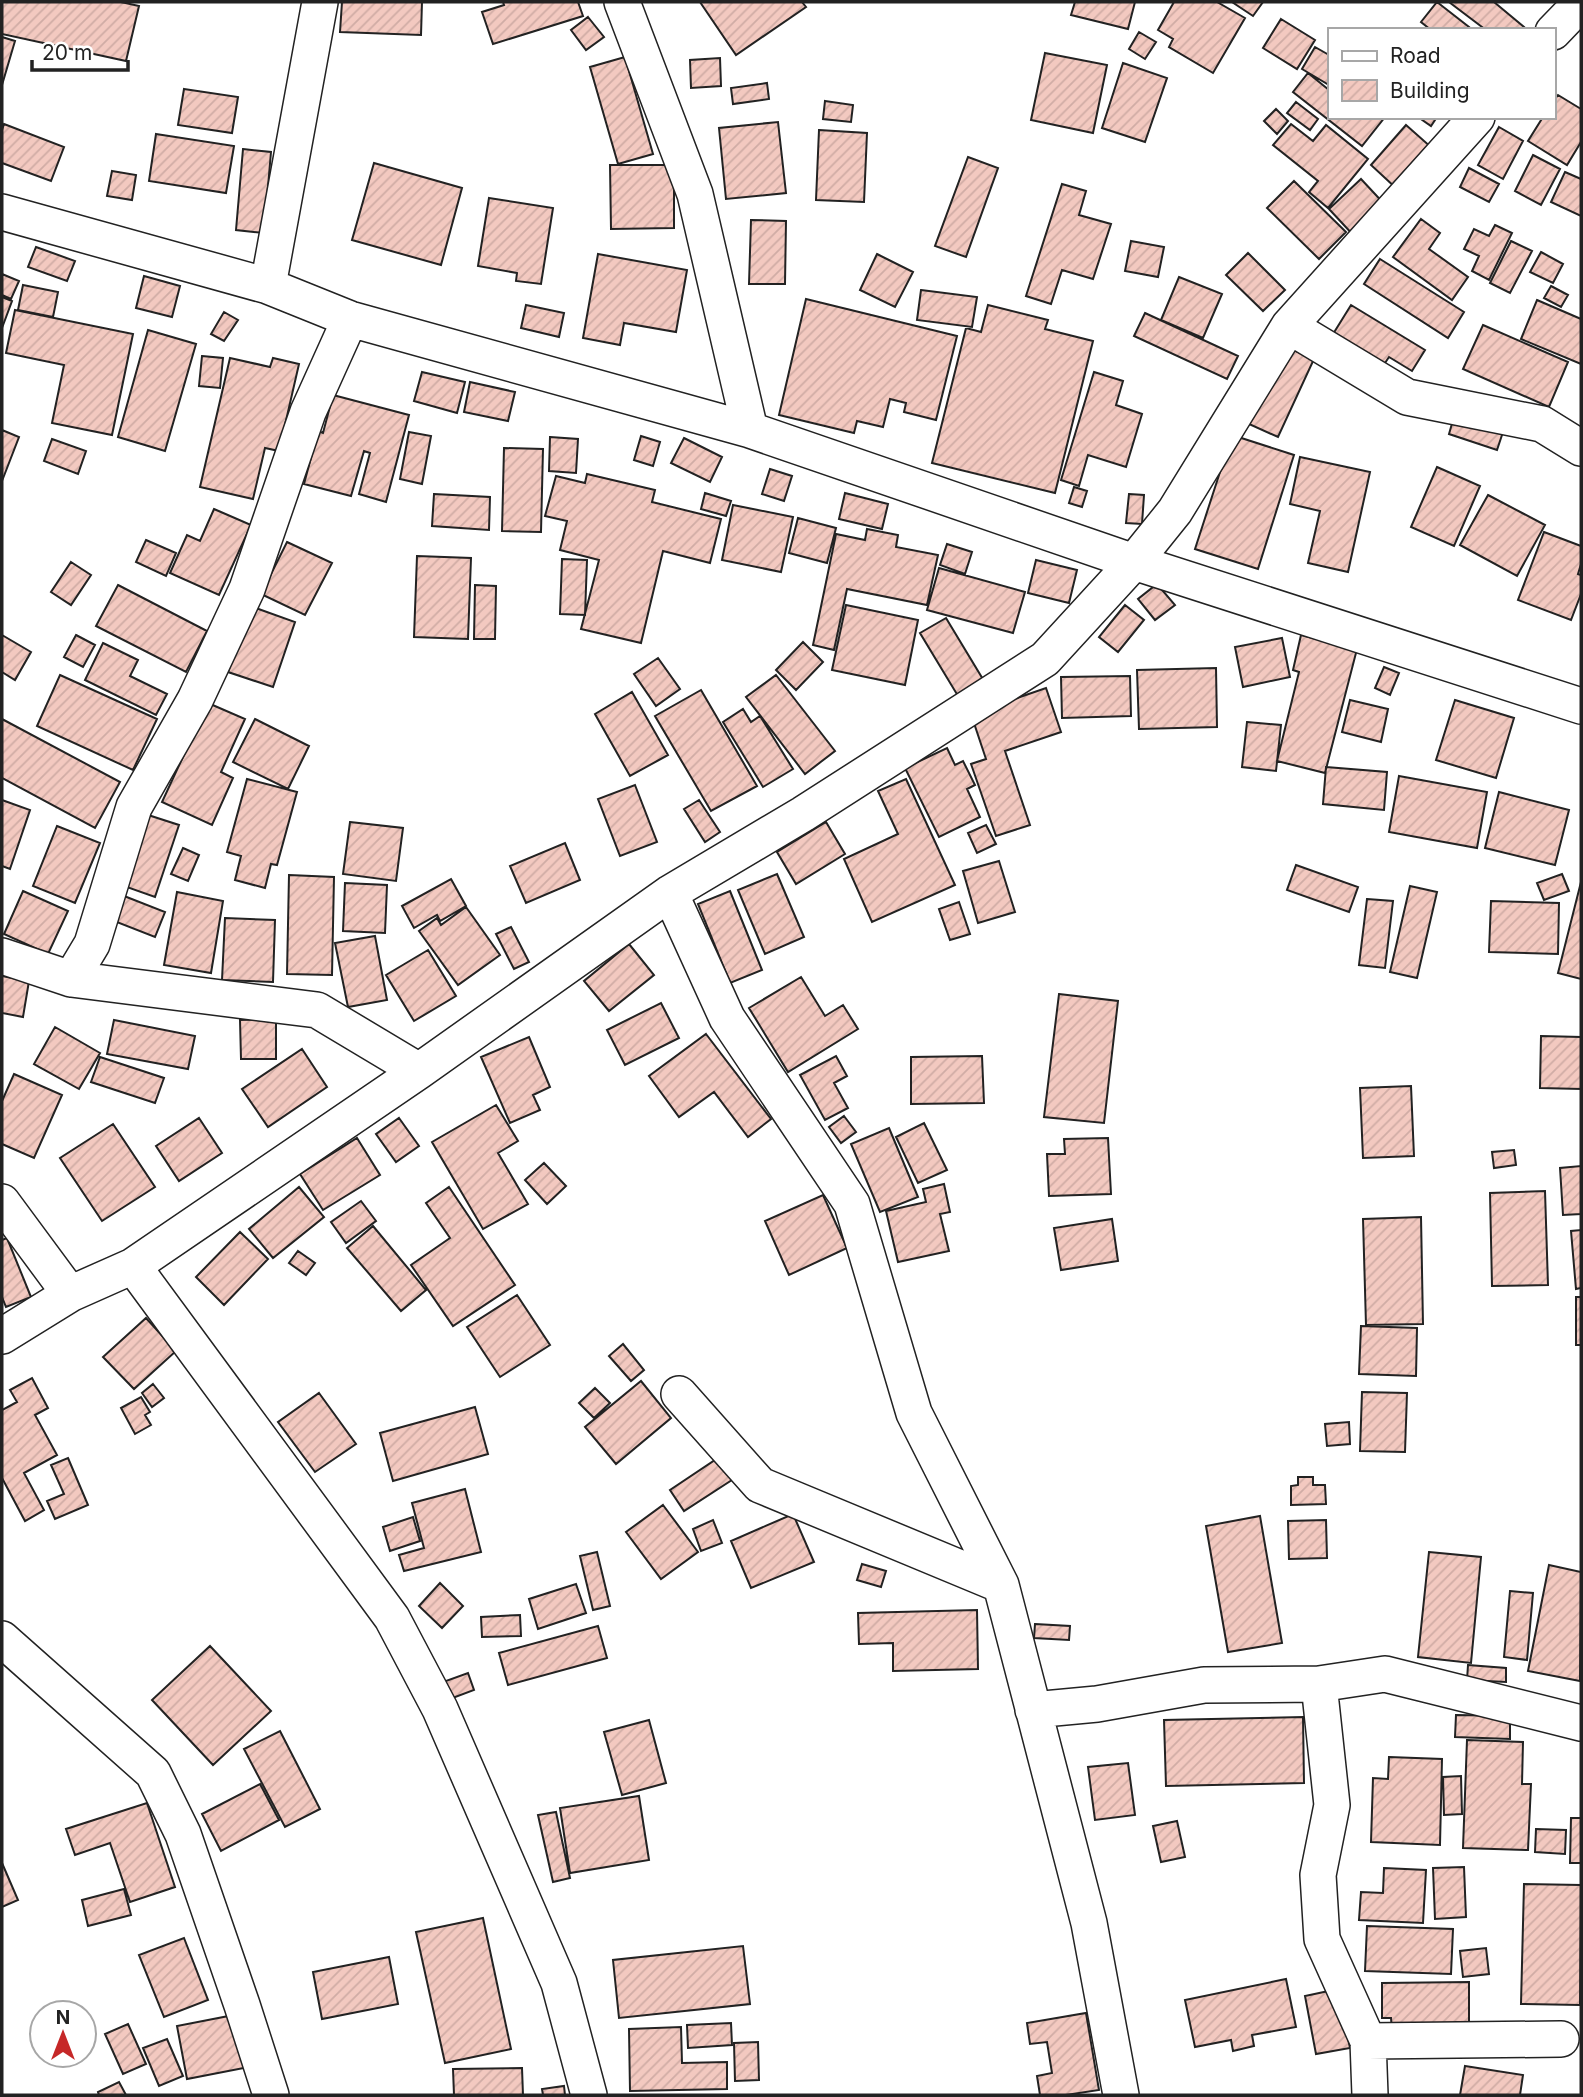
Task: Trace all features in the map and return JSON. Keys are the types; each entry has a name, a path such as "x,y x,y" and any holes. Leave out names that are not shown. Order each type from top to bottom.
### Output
{"street":[{"path":"268,286 320,2"},
{"path":"622,2 695,194 750,430"},
{"path":"1555,30 1581,3"},
{"path":"2,1336 70,1294 133,1266 419,1070 670,893 803,814 1045,659 1134,562 1175,511 1289,326 1475,119"},
{"path":"2,212 268,286 350,319 750,430 1134,562 1581,706"},
{"path":"71,979 92,944 134,807 195,700 247,589 309,412 350,319"},
{"path":"1289,326 1407,397 1542,424 1581,448"},
{"path":"670,893 727,1018 852,1204 914,1413 1001,1586 1089,1923 1121,2095"},
{"path":"2,956 71,979 317,1010 419,1070"},
{"path":"2,1202 70,1294"},
{"path":"133,1266 391,1618 440,1709 559,1983 589,2095"},
{"path":"679,1394 760,1485 1001,1586"},
{"path":"2,1639 153,1773 183,1835 271,2095"},
{"path":"1033,1710 1097,1704 1204,1685 1319,1684 1385,1674 1581,1723"},
{"path":"1319,1684 1332,1805 1318,1875 1322,1939 1368,2041 1370,2095"},
{"path":"1368,2041 1561,2039"}],"building":[{"path":"2,2 121,2 139,6 126,61 2,34"},
{"path":"342,2 422,2 421,35 340,32"},
{"path":"503,2 578,2 583,16 493,44 482,12 504,5"},
{"path":"700,2 802,2 806,7 736,55"},
{"path":"1075,2 1135,2 1128,29 1071,15"},
{"path":"1174,2 1217,2 1245,18 1213,73 1169,47 1173,39 1158,30"},
{"path":"1232,2 1263,2 1253,16"},
{"path":"1437,2 1469,27 1428,28 1421,22"},
{"path":"1449,2 1494,2 1524,27 1483,28"},
{"path":"588,17 604,37 586,50 571,30"},
{"path":"1281,19 1315,40 1297,69 1263,48"},
{"path":"1139,32 1156,42 1145,59 1129,49"},
{"path":"2,37 15,41 2,85"},
{"path":"1315,47 1328,54 1328,84 1302,69"},
{"path":"1045,53 1107,65 1093,133 1031,120"},
{"path":"625,57 653,154 618,164 590,67"},
{"path":"720,58 721,86 691,88 690,60"},
{"path":"1123,63 1167,78 1145,142 1102,128"},
{"path":"1308,73 1328,89 1328,119 1383,119 1362,146 1293,92"},
{"path":"767,83 769,99 733,104 731,88"},
{"path":"184,89 238,97 232,133 178,125"},
{"path":"1558,95 1581,109 1581,142 1567,165 1528,141 1542,119 1555,119 1555,99"},
{"path":"825,101 853,105 851,122 823,119"},
{"path":"1296,102 1318,119 1310,130 1287,113"},
{"path":"1276,109 1288,121 1277,134 1264,121"},
{"path":"1421,119 1436,119 1431,126"},
{"path":"778,122 786,193 726,199 719,128"},
{"path":"4,124 64,147 51,181 2,163"},
{"path":"1291,124 1313,141 1326,125 1368,159 1328,208 1309,192 1318,181 1273,145"},
{"path":"1406,125 1432,148 1397,189 1371,165"},
{"path":"1499,127 1523,141 1503,179 1478,165"},
{"path":"819,130 867,133 864,202 816,200"},
{"path":"156,134 234,146 226,193 149,181"},
{"path":"243,149 271,152 264,233 236,230"},
{"path":"1533,155 1560,169 1541,205 1515,191"},
{"path":"968,157 998,168 966,257 935,246"},
{"path":"374,163 462,188 441,265 352,240"},
{"path":"610,165 674,165 674,228 611,229"},
{"path":"1469,168 1499,184 1489,202 1460,187"},
{"path":"112,171 136,175 132,200 107,196"},
{"path":"1565,172 1581,179 1581,216 1551,202"},
{"path":"1361,179 1388,208 1356,238 1329,209"},
{"path":"1294,181 1346,232 1319,259 1267,208"},
{"path":"1062,184 1086,191 1079,215 1111,224 1093,279 1062,270 1051,304 1026,296"},
{"path":"489,198 553,208 541,284 516,281 517,273 478,266"},
{"path":"1421,219 1440,233 1429,249 1468,277 1452,300 1393,257"},
{"path":"751,220 786,221 785,284 749,284"},
{"path":"1495,225 1512,233 1489,280 1472,271 1479,256 1464,249 1474,229 1489,236"},
{"path":"1131,241 1164,247 1158,277 1125,271"},
{"path":"1511,241 1532,251 1510,293 1490,283"},
{"path":"36,247 75,261 67,281 28,267"},
{"path":"1541,252 1563,264 1553,283 1530,272"},
{"path":"1248,253 1285,290 1263,311 1226,275"},
{"path":"598,254 687,270 676,332 624,323 620,345 583,338"},
{"path":"877,254 913,272 895,307 860,290"},
{"path":"1380,259 1464,312 1448,338 1364,284"},
{"path":"2,274 19,281 11,299 2,295"},
{"path":"144,276 180,286 172,317 136,308"},
{"path":"1179,277 1222,294 1203,338 1161,320"},
{"path":"23,285 58,292 53,317 18,310"},
{"path":"1551,286 1568,295 1561,307 1544,298"},
{"path":"921,290 977,297 972,327 917,320"},
{"path":"2,297 12,301 2,328"},
{"path":"806,299 957,336 936,420 904,412 906,403 890,399 883,427 857,421 854,433 779,415"},
{"path":"1537,300 1581,319 1581,364 1521,339"},
{"path":"526,305 564,313 559,337 521,328"},
{"path":"988,305 1048,320 1045,329 1093,341 1055,493 932,463 966,328 981,332"},
{"path":"1351,305 1425,350 1412,371 1389,357 1381,369 1330,339"},
{"path":"15,310 133,334 112,435 52,423 64,365 6,353"},
{"path":"224,312 238,320 224,341 211,334"},
{"path":"1145,313 1238,356 1227,379 1134,336"},
{"path":"1483,325 1568,362 1549,407 1463,369"},
{"path":"148,330 196,344 165,451 118,437"},
{"path":"1285,346 1314,359 1278,437 1249,424"},
{"path":"202,356 223,358 220,388 199,386"},
{"path":"230,358 270,367 273,358 299,364 279,451 265,448 253,499 200,487"},
{"path":"422,372 465,382 457,413 414,401"},
{"path":"1094,372 1123,381 1116,405 1142,414 1126,467 1088,455 1079,486 1061,480"},
{"path":"470,382 515,392 508,421 464,412"},
{"path":"333,395 409,415 386,502 359,494 370,453 364,451 351,496 304,484 318,431 323,433"},
{"path":"1455,413 1504,429 1497,450 1449,434"},
{"path":"2,430 19,437 2,481"},
{"path":"409,432 431,436 422,484 400,479"},
{"path":"1232,435 1294,455 1258,569 1195,549"},
{"path":"641,436 660,442 653,466 634,460"},
{"path":"550,437 578,439 576,473 549,471"},
{"path":"684,438 722,457 710,482 671,463"},
{"path":"52,439 86,451 78,474 44,461"},
{"path":"504,448 543,449 541,532 502,531"},
{"path":"1300,457 1370,472 1348,572 1308,563 1320,511 1290,504"},
{"path":"1437,467 1480,486 1454,546 1411,527"},
{"path":"770,469 792,476 784,501 762,494"},
{"path":"587,474 655,490 652,502 721,519 710,563 663,551 641,643 581,629 599,560 560,550 567,521 545,516 556,476 585,483"},
{"path":"1074,487 1087,491 1082,507 1069,503"},
{"path":"705,493 731,501 726,516 701,509"},
{"path":"845,493 888,504 882,529 839,519"},
{"path":"434,494 490,497 489,530 432,526"},
{"path":"1129,494 1144,495 1142,524 1126,523"},
{"path":"1488,495 1545,525 1517,576 1460,545"},
{"path":"733,505 793,517 781,572 722,560"},
{"path":"214,509 251,525 219,595 170,573 187,535 200,541"},
{"path":"798,518 836,528 827,563 789,553"},
{"path":"867,529 898,535 896,547 938,555 927,605 847,589 834,650 813,645 836,534 865,540"},
{"path":"1544,532 1581,546 1578,574 1581,575 1581,594 1571,620 1518,600"},
{"path":"146,540 176,553 166,576 136,562"},
{"path":"287,542 332,563 305,615 261,594"},
{"path":"947,544 972,552 965,574 940,565"},
{"path":"417,556 471,558 468,639 414,637"},
{"path":"562,559 587,560 585,615 560,614"},
{"path":"1036,560 1077,570 1069,603 1028,593"},
{"path":"71,562 91,575 71,605 51,592"},
{"path":"939,568 1025,592 1013,633 927,610"},
{"path":"1157,584 1175,605 1155,620 1138,599"},
{"path":"118,585 207,631 186,672 96,626"},
{"path":"475,585 496,586 495,639 474,639"},
{"path":"846,605 918,620 905,685 832,670"},
{"path":"1125,605 1144,620 1118,652 1099,637"},
{"path":"250,606 295,622 273,687 228,672"},
{"path":"946,618 984,681 958,696 920,633"},
{"path":"2,635 31,652 15,680 2,672"},
{"path":"76,635 95,645 83,667 64,657"},
{"path":"1301,635 1357,649 1325,773 1277,761 1299,672 1293,670"},
{"path":"1282,638 1290,677 1243,687 1235,647"},
{"path":"803,642 823,662 796,690 776,670"},
{"path":"103,643 138,660 130,676 167,694 156,715 85,680"},
{"path":"658,658 680,689 656,706 634,674"},
{"path":"1384,667 1399,673 1390,695 1375,688"},
{"path":"1216,668 1217,727 1139,729 1137,670"},
{"path":"60,675 157,719 133,770 37,726"},
{"path":"776,675 835,751 805,774 746,697"},
{"path":"1130,676 1131,716 1062,718 1061,677"},
{"path":"1046,688 1061,732 1005,751 1030,825 996,836 971,764 986,759 971,714"},
{"path":"701,690 757,786 711,811 655,716"},
{"path":"632,692 668,755 630,776 595,714"},
{"path":"1350,700 1388,709 1381,742 1342,732"},
{"path":"1455,700 1514,718 1496,778 1436,760"},
{"path":"208,703 245,719 221,772 233,778 212,825 162,802"},
{"path":"743,709 751,722 760,716 793,769 763,787 723,722"},
{"path":"2,719 120,782 95,828 2,778"},
{"path":"255,719 309,746 288,789 233,762"},
{"path":"1247,722 1281,725 1276,771 1242,767"},
{"path":"947,748 955,765 963,761 975,785 967,789 980,817 939,837 905,768"},
{"path":"1326,767 1387,772 1384,810 1323,804"},
{"path":"1399,776 1487,792 1477,848 1389,832"},
{"path":"247,779 297,792 277,865 271,864 265,888 235,880 241,856 227,852"},
{"path":"906,779 955,885 872,922 844,859 898,834 878,791"},
{"path":"635,785 657,842 620,856 598,799"},
{"path":"1499,792 1569,810 1555,865 1485,848"},
{"path":"2,800 30,810 10,869 2,866"},
{"path":"699,800 720,832 705,842 684,809"},
{"path":"145,814 179,825 155,897 121,885"},
{"path":"350,822 403,828 396,881 343,874"},
{"path":"826,822 845,854 796,884 777,852"},
{"path":"986,825 996,844 977,853 968,833"},
{"path":"57,826 100,843 75,903 33,886"},
{"path":"565,843 580,880 526,903 510,866"},
{"path":"183,848 199,855 188,881 171,874"},
{"path":"999,861 1015,912 978,923 963,871"},
{"path":"1296,865 1358,887 1349,912 1287,890"},
{"path":"777,874 804,937 765,954 738,890"},
{"path":"1562,874 1569,891 1544,900 1537,883"},
{"path":"289,875 334,877 332,975 287,974"},
{"path":"451,879 466,906 440,921 437,915 414,928 402,906"},
{"path":"1581,882 1581,979 1558,973"},
{"path":"345,883 387,885 385,933 343,931"},
{"path":"1410,886 1437,892 1417,978 1390,972"},
{"path":"23,891 68,911 48,954 4,934"},
{"path":"730,891 762,970 730,983 698,904"},
{"path":"177,892 223,901 211,973 164,965"},
{"path":"119,894 165,912 155,937 109,919"},
{"path":"1367,899 1393,901 1385,968 1359,965"},
{"path":"1491,901 1559,903 1558,954 1489,952"},
{"path":"959,902 970,934 950,940 939,909"},
{"path":"466,907 500,955 458,985 419,931 437,918 441,925"},
{"path":"225,918 275,920 273,982 222,980"},
{"path":"511,927 529,962 514,969 496,934"},
{"path":"375,936 387,1000 348,1007 335,943"},
{"path":"629,944 654,975 609,1011 584,981"},
{"path":"428,950 456,996 414,1021 386,975"},
{"path":"2,976 29,981 23,1017 2,1013"},
{"path":"801,977 825,1016 843,1005 858,1029 788,1072 749,1008"},
{"path":"1059,994 1118,1001 1104,1123 1044,1117"},
{"path":"661,1003 679,1038 625,1065 607,1030"},
{"path":"276,1019 276,1059 241,1059 240,1020"},
{"path":"114,1020 195,1036 188,1069 107,1054"},
{"path":"55,1027 100,1053 79,1089 34,1064"},
{"path":"706,1034 771,1119 748,1137 714,1092 679,1117 649,1076"},
{"path":"1541,1036 1581,1037 1581,1089 1540,1088"},
{"path":"529,1037 550,1087 533,1095 540,1110 510,1123 481,1057"},
{"path":"302,1049 327,1087 268,1127 242,1089"},
{"path":"836,1056 847,1076 834,1083 848,1108 825,1120 800,1075"},
{"path":"982,1056 984,1103 911,1104 911,1057"},
{"path":"100,1057 164,1078 155,1103 91,1082"},
{"path":"14,1074 62,1095 34,1158 2,1144 2,1101"},
{"path":"1411,1086 1414,1156 1363,1158 1360,1088"},
{"path":"496,1105 518,1141 498,1153 528,1204 483,1229 432,1142"},
{"path":"844,1116 856,1132 841,1143 829,1127"},
{"path":"199,1118 222,1153 179,1181 156,1146"},
{"path":"399,1118 419,1146 396,1162 376,1134"},
{"path":"924,1123 947,1170 918,1183 896,1137"},
{"path":"113,1124 155,1187 102,1221 60,1158"},
{"path":"889,1128 918,1197 880,1212 851,1144"},
{"path":"357,1138 380,1175 323,1210 300,1174"},
{"path":"1108,1138 1111,1194 1049,1196 1047,1154 1065,1154 1064,1139"},
{"path":"1514,1150 1516,1165 1494,1168 1492,1152"},
{"path":"544,1163 566,1186 547,1204 525,1180"},
{"path":"1581,1166 1581,1214 1563,1215 1560,1168"},
{"path":"944,1184 950,1212 940,1214 949,1251 898,1262 886,1211 926,1202 923,1189"},
{"path":"299,1187 324,1217 273,1258 249,1229"},
{"path":"449,1187 515,1285 453,1326 411,1265 450,1238 426,1203"},
{"path":"1545,1191 1548,1285 1492,1286 1490,1193"},
{"path":"823,1195 847,1248 789,1275 765,1221"},
{"path":"361,1201 376,1221 346,1243 331,1222"},
{"path":"1421,1217 1423,1324 1366,1325 1363,1219"},
{"path":"1112,1219 1118,1261 1061,1270 1054,1228"},
{"path":"373,1226 426,1290 401,1311 347,1248"},
{"path":"1581,1230 1581,1288 1576,1289 1571,1231"},
{"path":"240,1232 268,1259 224,1305 196,1277"},
{"path":"7,1238 31,1297 6,1307 2,1297 2,1240"},
{"path":"298,1251 315,1263 306,1275 289,1263"},
{"path":"517,1295 550,1345 500,1377 467,1327"},
{"path":"1576,1297 1581,1297 1581,1345 1576,1345"},
{"path":"146,1318 176,1351 134,1389 103,1357"},
{"path":"1361,1326 1417,1328 1416,1376 1359,1374"},
{"path":"623,1344 644,1370 631,1381 609,1356"},
{"path":"32,1378 48,1408 35,1415 57,1455 24,1473 44,1510 25,1521 2,1478 2,1410 17,1402 10,1390"},
{"path":"641,1381 671,1418 616,1464 585,1427"},
{"path":"153,1384 164,1398 152,1407 142,1393"},
{"path":"595,1388 610,1403 594,1418 579,1403"},
{"path":"1362,1392 1407,1393 1405,1452 1360,1451"},
{"path":"319,1393 356,1444 315,1472 278,1422"},
{"path":"141,1397 150,1412 145,1415 151,1425 135,1434 121,1408"},
{"path":"475,1407 488,1454 393,1481 380,1433"},
{"path":"1349,1422 1350,1444 1327,1446 1325,1424"},
{"path":"721,1456 735,1478 684,1511 670,1490"},
{"path":"68,1458 88,1505 55,1519 47,1501 64,1494 51,1465"},
{"path":"1298,1477 1313,1477 1313,1485 1325,1485 1326,1504 1291,1505 1291,1486 1298,1485"},
{"path":"465,1489 481,1552 404,1571 399,1555 424,1548 412,1503"},
{"path":"663,1505 698,1552 661,1579 626,1532"},
{"path":"793,1514 814,1562 751,1588 731,1541"},
{"path":"1260,1516 1282,1643 1228,1652 1206,1526"},
{"path":"413,1517 420,1541 390,1551 383,1527"},
{"path":"713,1520 722,1543 701,1551 693,1529"},
{"path":"1326,1520 1327,1558 1289,1559 1288,1521"},
{"path":"597,1552 610,1606 593,1610 580,1556"},
{"path":"1429,1552 1481,1557 1471,1663 1418,1657"},
{"path":"862,1564 886,1571 881,1587 857,1580"},
{"path":"1549,1565 1581,1572 1580,1681 1528,1671"},
{"path":"440,1583 463,1606 442,1628 419,1606"},
{"path":"576,1584 586,1613 538,1629 529,1599"},
{"path":"1510,1591 1533,1593 1527,1660 1504,1657"},
{"path":"977,1610 978,1669 893,1671 893,1643 859,1644 858,1613"},
{"path":"520,1615 521,1636 482,1637 481,1617"},
{"path":"1035,1624 1070,1626 1069,1640 1034,1638"},
{"path":"598,1626 607,1658 508,1685 499,1653"},
{"path":"210,1646 271,1711 213,1765 152,1700"},
{"path":"1468,1665 1506,1668 1506,1682 1467,1680"},
{"path":"468,1673 474,1690 450,1699 443,1682"},
{"path":"1456,1715 1510,1716 1510,1739 1455,1737"},
{"path":"1303,1717 1304,1783 1166,1786 1164,1720"},
{"path":"649,1720 666,1783 622,1795 604,1732"},
{"path":"280,1731 320,1809 285,1827 244,1749"},
{"path":"1467,1740 1523,1742 1522,1784 1531,1784 1528,1850 1463,1848"},
{"path":"1389,1757 1442,1759 1440,1845 1371,1842 1373,1778 1388,1779"},
{"path":"1128,1763 1135,1815 1095,1820 1088,1767"},
{"path":"1461,1776 1462,1814 1444,1815 1443,1777"},
{"path":"260,1784 279,1820 221,1851 202,1814"},
{"path":"639,1796 649,1860 570,1873 560,1808"},
{"path":"147,1803 175,1887 130,1902 110,1843 75,1855 66,1829"},
{"path":"556,1812 570,1878 553,1882 538,1815"},
{"path":"1571,1818 1581,1818 1581,1863 1570,1863"},
{"path":"1177,1821 1185,1857 1161,1862 1153,1826"},
{"path":"1536,1829 1566,1830 1565,1854 1535,1852"},
{"path":"2,1863 18,1900 2,1907"},
{"path":"1464,1867 1466,1917 1435,1919 1433,1868"},
{"path":"1384,1868 1426,1870 1423,1923 1359,1920 1361,1892 1383,1893"},
{"path":"1524,1884 1581,1885 1580,2005 1521,2004"},
{"path":"124,1889 131,1915 88,1926 82,1900"},
{"path":"483,1918 511,2049 445,2063 416,1932"},
{"path":"1367,1926 1453,1929 1451,1974 1365,1971"},
{"path":"184,1938 208,2000 164,2017 139,1955"},
{"path":"743,1946 750,2004 619,2018 613,1960"},
{"path":"1486,1948 1489,1974 1463,1977 1460,1951"},
{"path":"389,1957 398,2004 322,2019 313,1972"},
{"path":"1286,1979 1296,2027 1252,2035 1254,2046 1233,2051 1231,2040 1195,2047 1185,2000"},
{"path":"1469,1982 1469,2030 1392,2031 1391,2018 1382,2018 1382,1983"},
{"path":"1338,1989 1350,2048 1316,2054 1305,1996"},
{"path":"1086,2013 1099,2090 1066,2095 1040,2095 1037,2076 1052,2073 1047,2042 1030,2044 1027,2023"},
{"path":"239,2014 249,2067 187,2079 177,2026"},
{"path":"731,2023 732,2045 688,2048 687,2025"},
{"path":"128,2024 146,2064 123,2074 105,2034"},
{"path":"681,2027 682,2063 727,2062 727,2089 630,2091 629,2029"},
{"path":"167,2039 183,2076 159,2086 143,2048"},
{"path":"758,2042 759,2080 735,2081 734,2043"},
{"path":"1465,2066 1523,2075 1520,2095 1460,2095"},
{"path":"522,2068 523,2095 454,2095 453,2069"},
{"path":"119,2082 126,2095 99,2095 98,2092"},
{"path":"564,2086 565,2095 543,2095 542,2089"}]}
